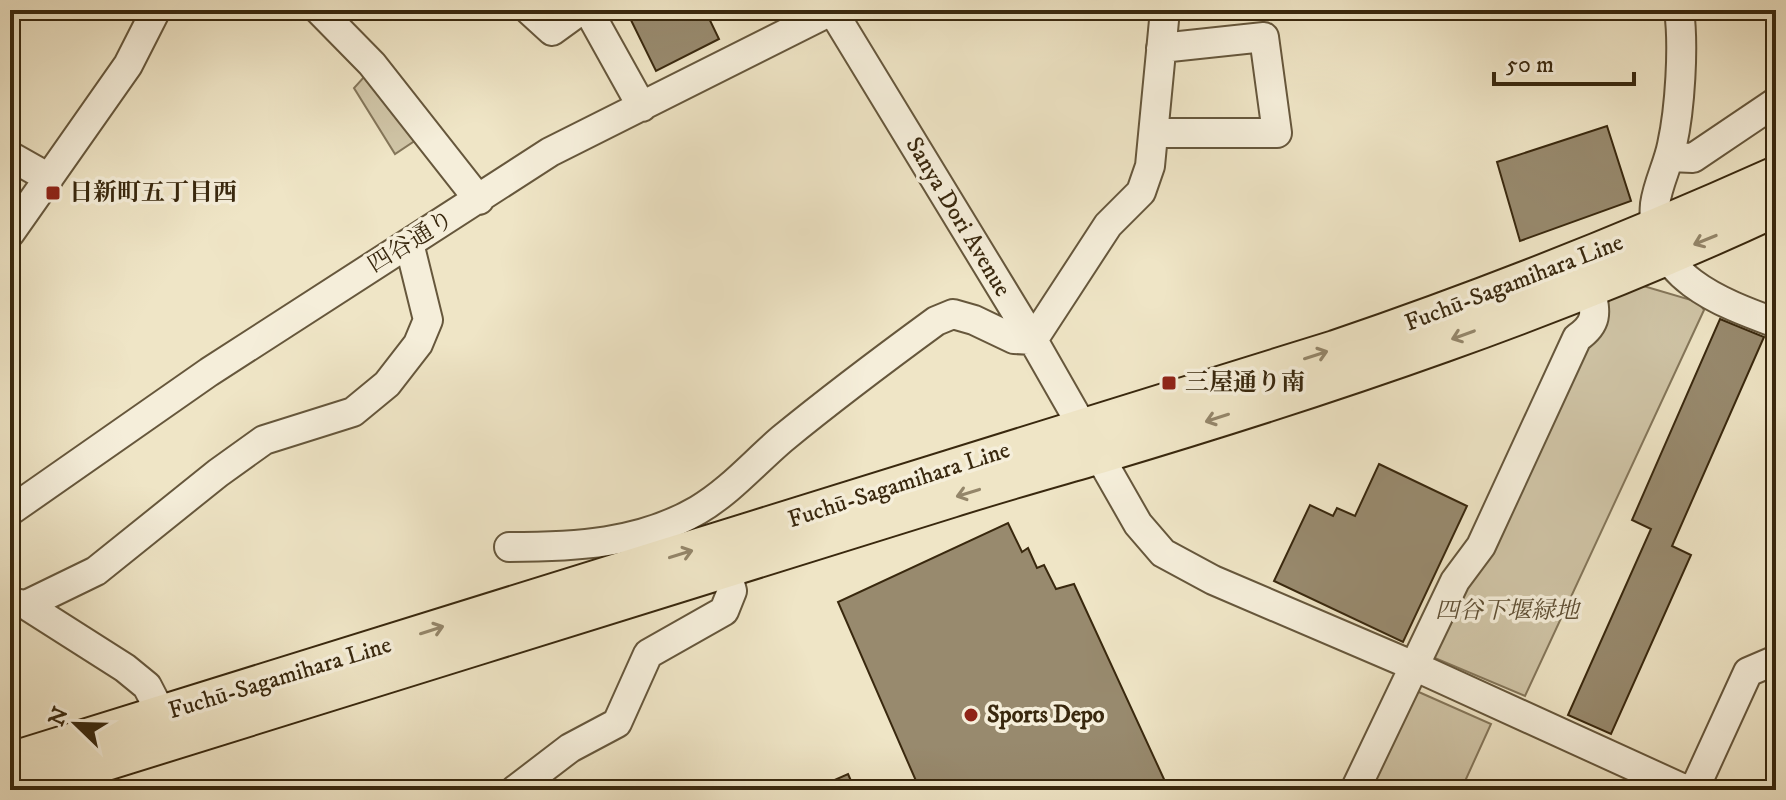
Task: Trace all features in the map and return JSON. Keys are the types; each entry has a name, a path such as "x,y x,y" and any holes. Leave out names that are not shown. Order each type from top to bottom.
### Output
{"main road":[{"name":"Fuchū-Sagamihara Line","path":"10,761 722,554 1090,441 1401,357 1590,286 1776,175"},
{"name":"Fuchū-Sagamihara Line","path":"1090,441 1237,381 1776,208"},
{"name":"Fuchū-Sagamihara Line","path":"18,790 722,554"}],"street":[{"path":"10,233 128,65 156,10"},
{"path":"319,10 372,64 479,200"},
{"path":"529,10 552,31 581,10"},
{"path":"588,10 642,107"},
{"name":"四谷通り","path":"10,511 209,372 550,152 832,10"},
{"name":"Sanya Dori Avenue","path":"832,10 1033,340 1138,524 1163,553 1201,574 1414,666 1686,790"},
{"path":"509,547 574,547 613,541 654,529 697,510 739,480 845,387 944,317 953,314 974,320 1014,339 1033,340 1108,225 1141,192 1150,166 1165,10"},
{"path":"1679,10 1683,34 1673,143 1657,190 1661,243 1705,294 1776,323"},
{"path":"1154,133 1277,133 1264,37 1161,48"},
{"path":"1669,157 1693,158 1776,102"},
{"path":"10,156 49,178"},
{"path":"18,604 96,571 264,440 353,412 387,384 418,344 428,320 409,243"},
{"path":"1355,790 1455,581 1481,546 1577,338 1588,331 1596,316 1590,286"},
{"path":"515,790 570,748 617,723 648,654 724,611 732,591 722,554"},
{"path":"18,604 125,668 147,686 162,715"},
{"path":"1694,790 1748,672 1776,660"}],"green space":[{"path":"373,67 425,134 395,154 354,88"},
{"name":"四谷下堰緑地","path":"1640,285 1698,302 1704,310 1525,696 1430,656 1586,342 1606,319 1606,300"},
{"name":"四谷下堰緑地","path":"1412,689 1491,724 1461,790 1368,790"}],"building":[{"path":"626,10 705,10 719,39 656,71"},
{"path":"1607,126 1631,201 1520,241 1497,162"},
{"path":"1720,319 1764,337 1672,546 1691,555 1611,734 1568,715 1651,529 1632,520"},
{"path":"1379,464 1467,506 1403,642 1274,581 1310,505 1333,516 1337,508 1355,516"},
{"path":"1008,523 1022,552 1028,548 1037,568 1044,565 1056,589 1074,584 1169,790 920,790 838,602"},
{"path":"848,774 855,790 812,790"}],"place":[{"name":"日新町五丁目西","path":"53,193"},
{"name":"三屋通り南","path":"1169,383"},
{"name":"Sports Depo","path":"971,715"}]}
